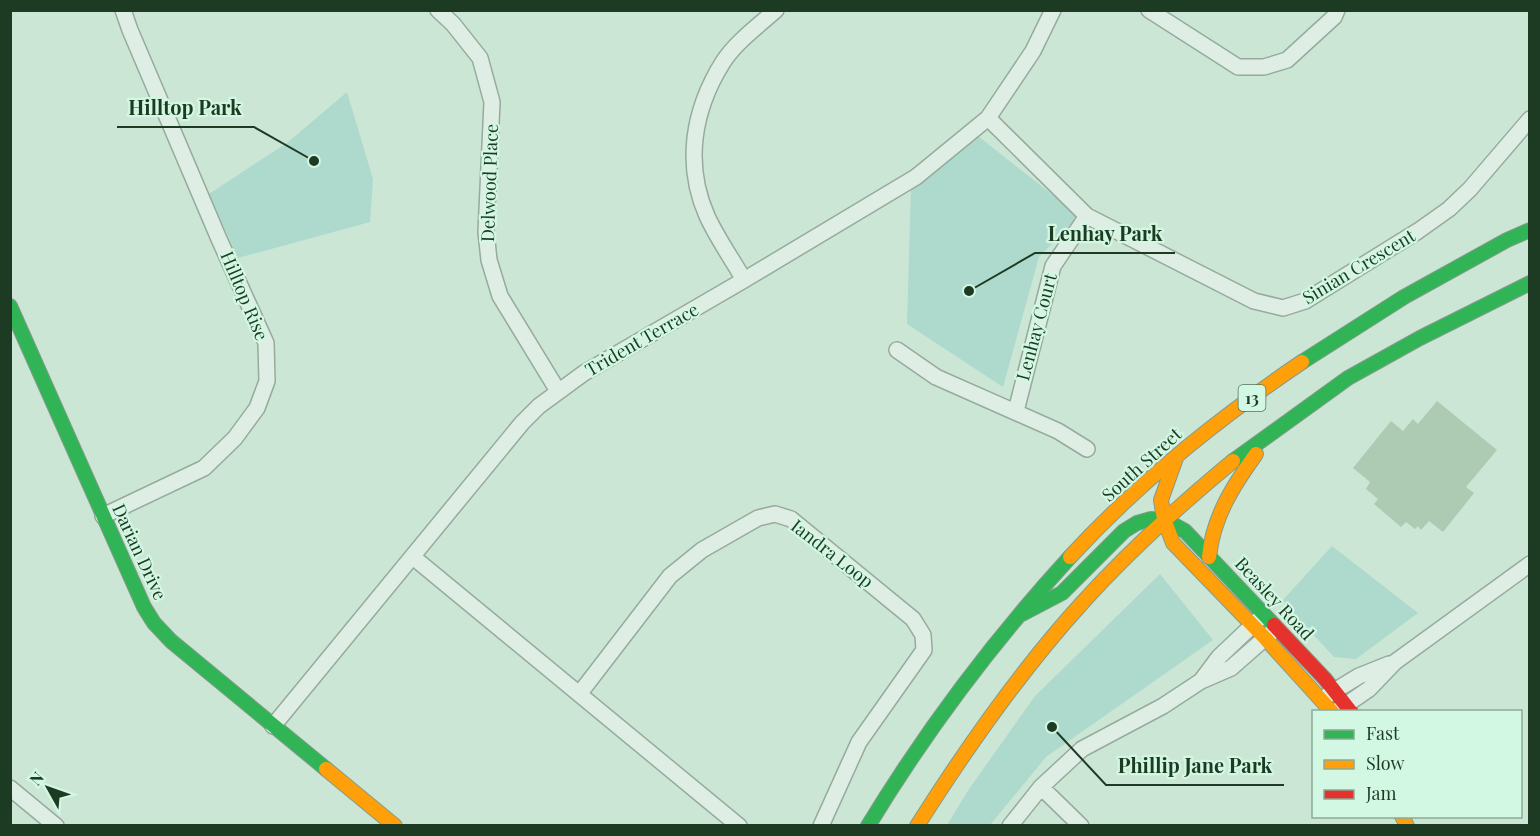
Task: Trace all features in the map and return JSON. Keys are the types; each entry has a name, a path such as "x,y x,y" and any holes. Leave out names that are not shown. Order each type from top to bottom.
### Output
{"main road":[{"name":"South Street","path":"868,825 914,751 951,699 1019,615 1086,541 1176,457 1219,421 1324,346 1426,283 1530,230"},
{"name":"13","path":"917,825 948,773 1010,687 1081,603 1164,519 1253,444 1354,374 1530,283"},
{"name":"Darian Drive","path":"11,310 144,607 154,623 171,641 395,825"},
{"path":"1209,557 1213,530 1227,499 1239,478 1275,429"},
{"name":"Beasley Road","path":"1176,457 1161,500 1164,519 1173,543 1252,625 1271,633"},
{"path":"1019,615 1040,606 1066,589 1132,524 1149,519 1164,519"},
{"name":"Beasley Road","path":"1164,519 1185,531 1264,614 1271,633 1337,705"}],"street":[{"name":"Hilltop Rise","path":"103,516 204,468 235,438 257,408 267,381 266,343 219,239 123,10"},
{"name":"Delwood Place","path":"438,10 453,24 480,58 492,102 486,232 489,260 500,296 558,391"},
{"path":"744,280 707,216 695,179 693,141 708,93 724,61 776,10"},
{"name":"Trident Terrace","path":"273,726 522,423 558,391 584,373 916,177 988,118 1033,51 1053,10"},
{"path":"1149,10 1239,67 1264,67 1287,60 1334,17 1337,10"},
{"name":"Sinian Crescent","path":"988,118 1087,216 1254,301 1283,308 1305,301 1418,231 1449,209 1470,189 1530,119"},
{"name":"Lenhay Court","path":"1016,411 1053,266 1087,216"},
{"path":"897,350 936,377 1058,431 1087,449"},
{"name":"Iandra Loop","path":"580,693 670,576 694,556 758,518 775,514 792,519 913,618 923,635 924,650 859,742 820,825"},
{"path":"412,557 739,825"},
{"path":"1337,705 1359,676 1395,662 1530,564"},
{"path":"1201,681 1219,657 1264,614"},
{"path":"1010,825 1041,788 1082,749 1163,706 1201,681 1231,668 1271,633"},
{"path":"10,788 56,825"},
{"path":"1041,788 1082,825"}],"shaded area":[{"path":"347,92 373,179 370,222 238,258 209,194 288,142"},
{"path":"973,132 1079,216 1039,257 1003,387 907,324 911,187"},
{"path":"1332,546 1418,613 1356,659 1334,657 1282,601"},
{"path":"1160,574 1213,640 1046,757 990,825 947,825 969,789 1035,696"}],"building":[{"path":"1437,401 1497,450 1466,487 1474,493 1443,532 1429,521 1421,530 1418,526 1415,529 1406,522 1401,527 1374,504 1378,499 1366,489 1370,482 1353,468 1391,421 1403,431 1413,419 1418,424"}],"traffic: fast":[{"path":"1302,362 1404,297 1507,240 1530,230"},
{"path":"1233,461 1348,378 1420,338 1530,283"},
{"path":"10,306 144,607 154,623 171,641 326,769"},
{"path":"1022,614 1062,593 1124,531 1137,523 1151,519 1165,520 1185,531 1274,625"},
{"path":"868,826 914,755 963,686 1015,620 1070,557"}],"traffic: slow":[{"path":"1070,557 1096,529 1181,452 1302,362"},
{"path":"1209,557 1211,542 1225,502 1256,454"},
{"path":"1176,458 1161,500 1164,519 1173,543 1265,638 1330,710"},
{"path":"917,826 995,710 1060,628 1100,583 1137,547 1233,461"},
{"path":"326,769 395,826"},
{"path":"1403,818 1407,826"}],"traffic: jam":[{"path":"1274,625 1325,679 1349,710"}],"place":[{"name":"Hilltop Park","path":"314,161"},
{"name":"Lenhay Park","path":"969,291"},
{"name":"Phillip Jane Park","path":"1052,727"}]}
